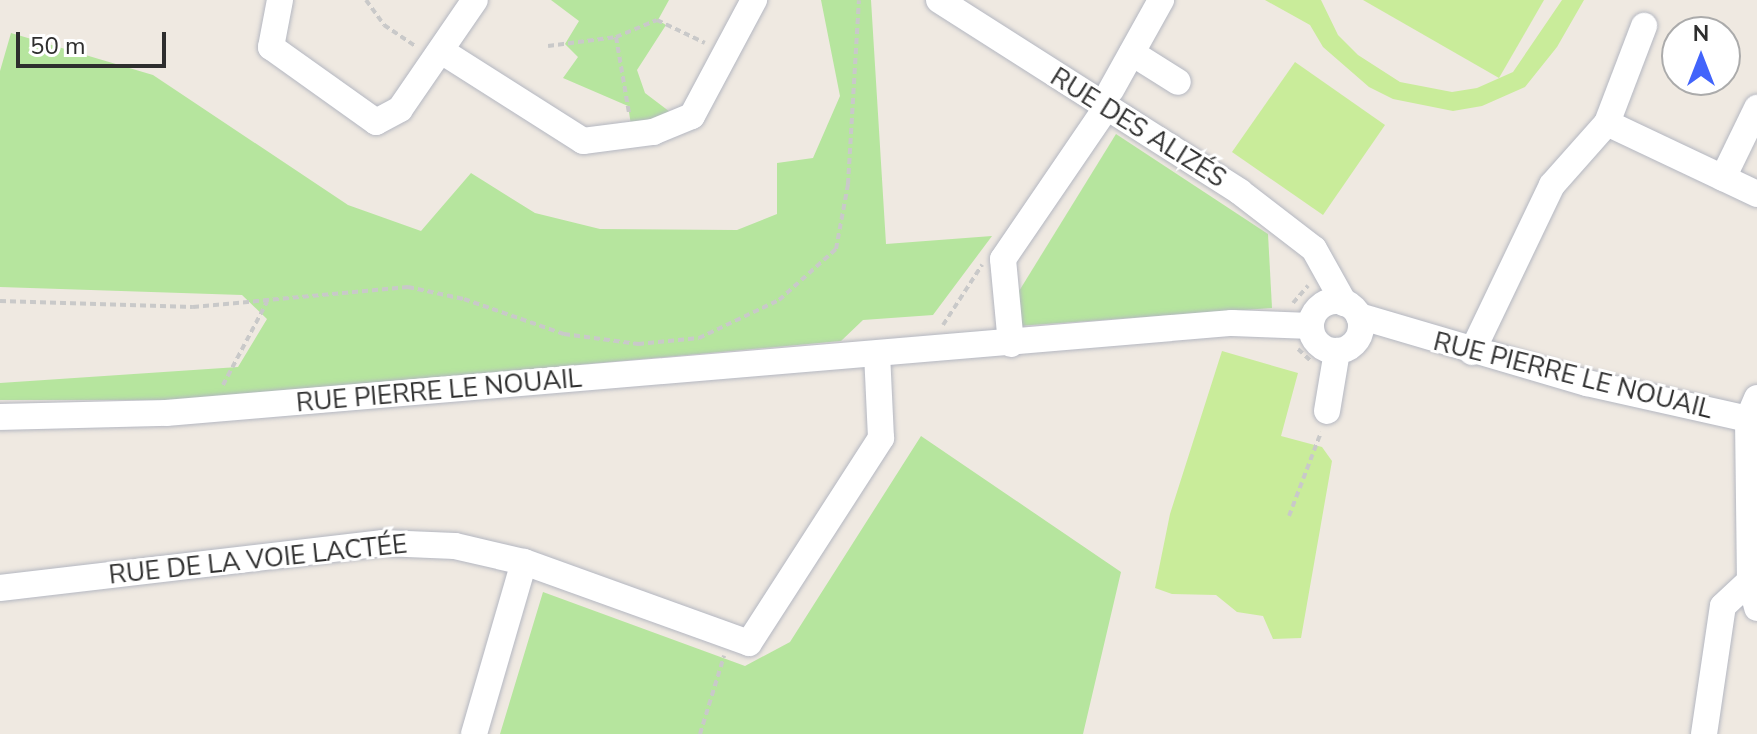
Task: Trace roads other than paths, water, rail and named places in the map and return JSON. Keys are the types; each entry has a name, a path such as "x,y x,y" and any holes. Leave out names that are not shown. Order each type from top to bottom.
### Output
{"street":[{"path":"280,0 271,47 376,122 400,109 475,0"},
{"path":"439,56 583,141 633,135 692,116 754,0"},
{"name":"RUE DES ALIZÉS","path":"939,0 1109,99 1314,249 1315,270 1332,330"},
{"path":"1011,344 1003,259 1109,99 1159,1"},
{"path":"1472,352 1552,185 1607,123 1644,26"},
{"path":"1132,53 1178,82"},
{"path":"1723,178 1757,108"},
{"path":"1607,123 1757,194"},
{"name":"RUE PIERRE LE NOUAIL","path":"0,417 166,413 1232,323 1398,331 1472,352 1753,409"},
{"path":"1327,411 1332,330"},
{"name":"RUE DE LA VOIE LACTÉE","path":"0,588 158,566 383,543 455,546 524,562 749,643 881,438 877,354"},
{"path":"1753,409 1750,581 1757,608"},
{"path":"474,734 524,562"},
{"path":"1704,734 1723,606 1750,581"}]}
